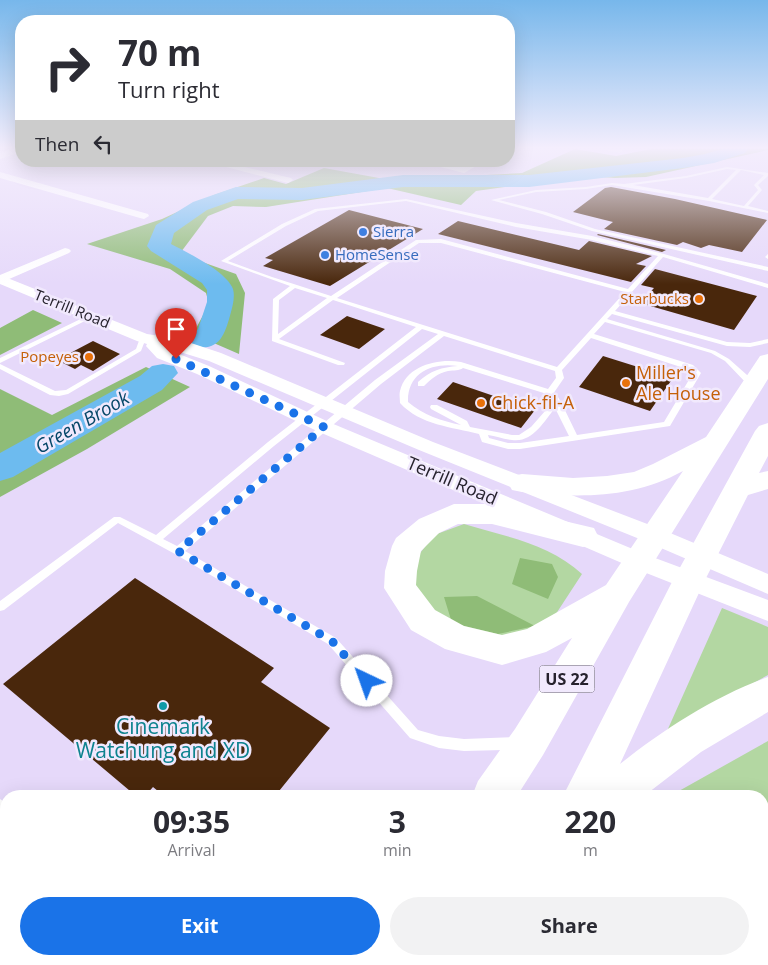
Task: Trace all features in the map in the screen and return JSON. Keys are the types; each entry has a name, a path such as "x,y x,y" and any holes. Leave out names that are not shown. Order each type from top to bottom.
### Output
{"highway":[{"name":"US 22","path":"497,790 529,742 618,593 768,361"},
{"path":"587,790 695,569 768,431"},
{"path":"522,483 567,488 632,481 655,474 714,443"},
{"path":"739,488 768,480"},
{"path":"583,536 492,514 454,514 429,526 407,546 401,571 400,588 424,620 438,630 457,639 502,650 534,642 565,626 618,593"},
{"path":"621,790 667,752 768,693"}],"street":[{"path":"67,194 144,216"},
{"path":"0,280 65,251"},
{"name":"Terrill Road","path":"0,280 209,364 324,403 438,451 522,483 647,549 695,569 768,611"},
{"name":"Terrill Road","path":"209,364 324,427 583,536 647,549"},
{"name":"Terrill Road","path":"695,569 768,584"}],"lane":[{"path":"522,194 493,200 594,230 768,269"},
{"path":"675,194 768,212"},
{"path":"709,200 715,194"},
{"path":"745,207 756,194"},
{"path":"558,370 294,286 224,260 284,225 317,210 406,200 516,225 592,238 662,254 768,286"},
{"path":"274,340 332,298 418,241 441,241 629,291"},
{"path":"558,370 662,254"},
{"path":"274,340 276,300 294,286"},
{"path":"610,312 727,344 750,345 768,341"},
{"path":"0,361 91,316"},
{"path":"603,320 713,352 727,360 753,385"},
{"path":"156,540 304,417 421,326"},
{"path":"178,551 378,382 443,333"},
{"path":"483,434 485,440 508,446 528,446 574,437 668,424 697,373 690,366 589,335"},
{"path":"0,366 52,393 68,392 139,350 143,338"},
{"path":"274,340 341,363"},
{"path":"557,402 524,436 511,438 457,428 417,413 406,406 402,398 403,390 408,381 425,367 444,362 460,363 550,392 557,402 574,437"},
{"path":"421,384 432,374 442,370 468,367"},
{"path":"550,392 560,378 558,370"},
{"path":"434,407 464,423 467,429"},
{"path":"0,607 117,519 178,551 332,641 414,734 430,741 471,746 529,742"}],"green space":[{"path":"349,194 266,207 233,206 208,216 181,252 191,258 236,274 245,293 239,354 193,334 209,304 206,293 170,269 87,244 162,219 214,195"},
{"path":"413,194 473,194 461,205"},
{"path":"33,310 62,323 0,355 0,328"},
{"path":"146,367 190,387 87,449 0,497 0,389 52,415"},
{"path":"464,524 541,548 556,555 582,574 550,623 522,635 483,636 428,609 415,587 417,557 434,535"},
{"path":"520,558 552,564 558,577 548,599 512,584"},
{"path":"477,596 535,626 498,634 452,623 444,597"},
{"path":"722,608 768,627 768,675 667,731"},
{"path":"768,741 768,790 681,790"}],"building":[{"path":"597,194 649,194 767,220 742,252 709,245 701,248 683,242 677,245 604,229 613,222 573,212"},
{"path":"349,210 423,229 330,286 263,266 273,260 265,258"},
{"path":"458,221 579,250 589,241 652,256 636,264 646,266 631,282 438,234"},
{"path":"598,234 666,250 662,252"},
{"name":"Starbucks","path":"655,269 757,296 734,330 640,303 654,288 641,285"},
{"path":"347,316 385,329 359,349 320,335"},
{"name":"Popeyes","path":"93,341 120,354 93,371 81,365 75,369 57,360"},
{"name":"Miller's Ale House","path":"603,356 673,378 650,411 579,387"},
{"name":"Chick-fil-A","path":"453,382 535,410 521,428 437,399"},
{"name":"Cinemark Watchung and XD","path":"135,578 274,668 261,682 330,728 280,790 157,790 153,787 150,790 129,790 3,684"}],"waterway":[{"name":"Green Brook","path":"202,340 211,333 220,302 220,289 211,278 159,246 164,230 200,206 233,194"},
{"name":"Green Brook","path":"0,469 151,383 163,373"}],"place":[{"name":"Sierra","path":"363,232"},
{"name":"HomeSense","path":"325,255"},
{"name":"Starbucks","path":"699,299"},
{"name":"Popeyes","path":"89,357"},
{"name":"Miller's Ale House","path":"626,383"},
{"name":"Chick-fil-A","path":"481,403"},
{"name":"Cinemark Watchung and XD","path":"163,706"}],"route":[{"path":"176,359 324,427 178,551 332,641 367,681"}]}
